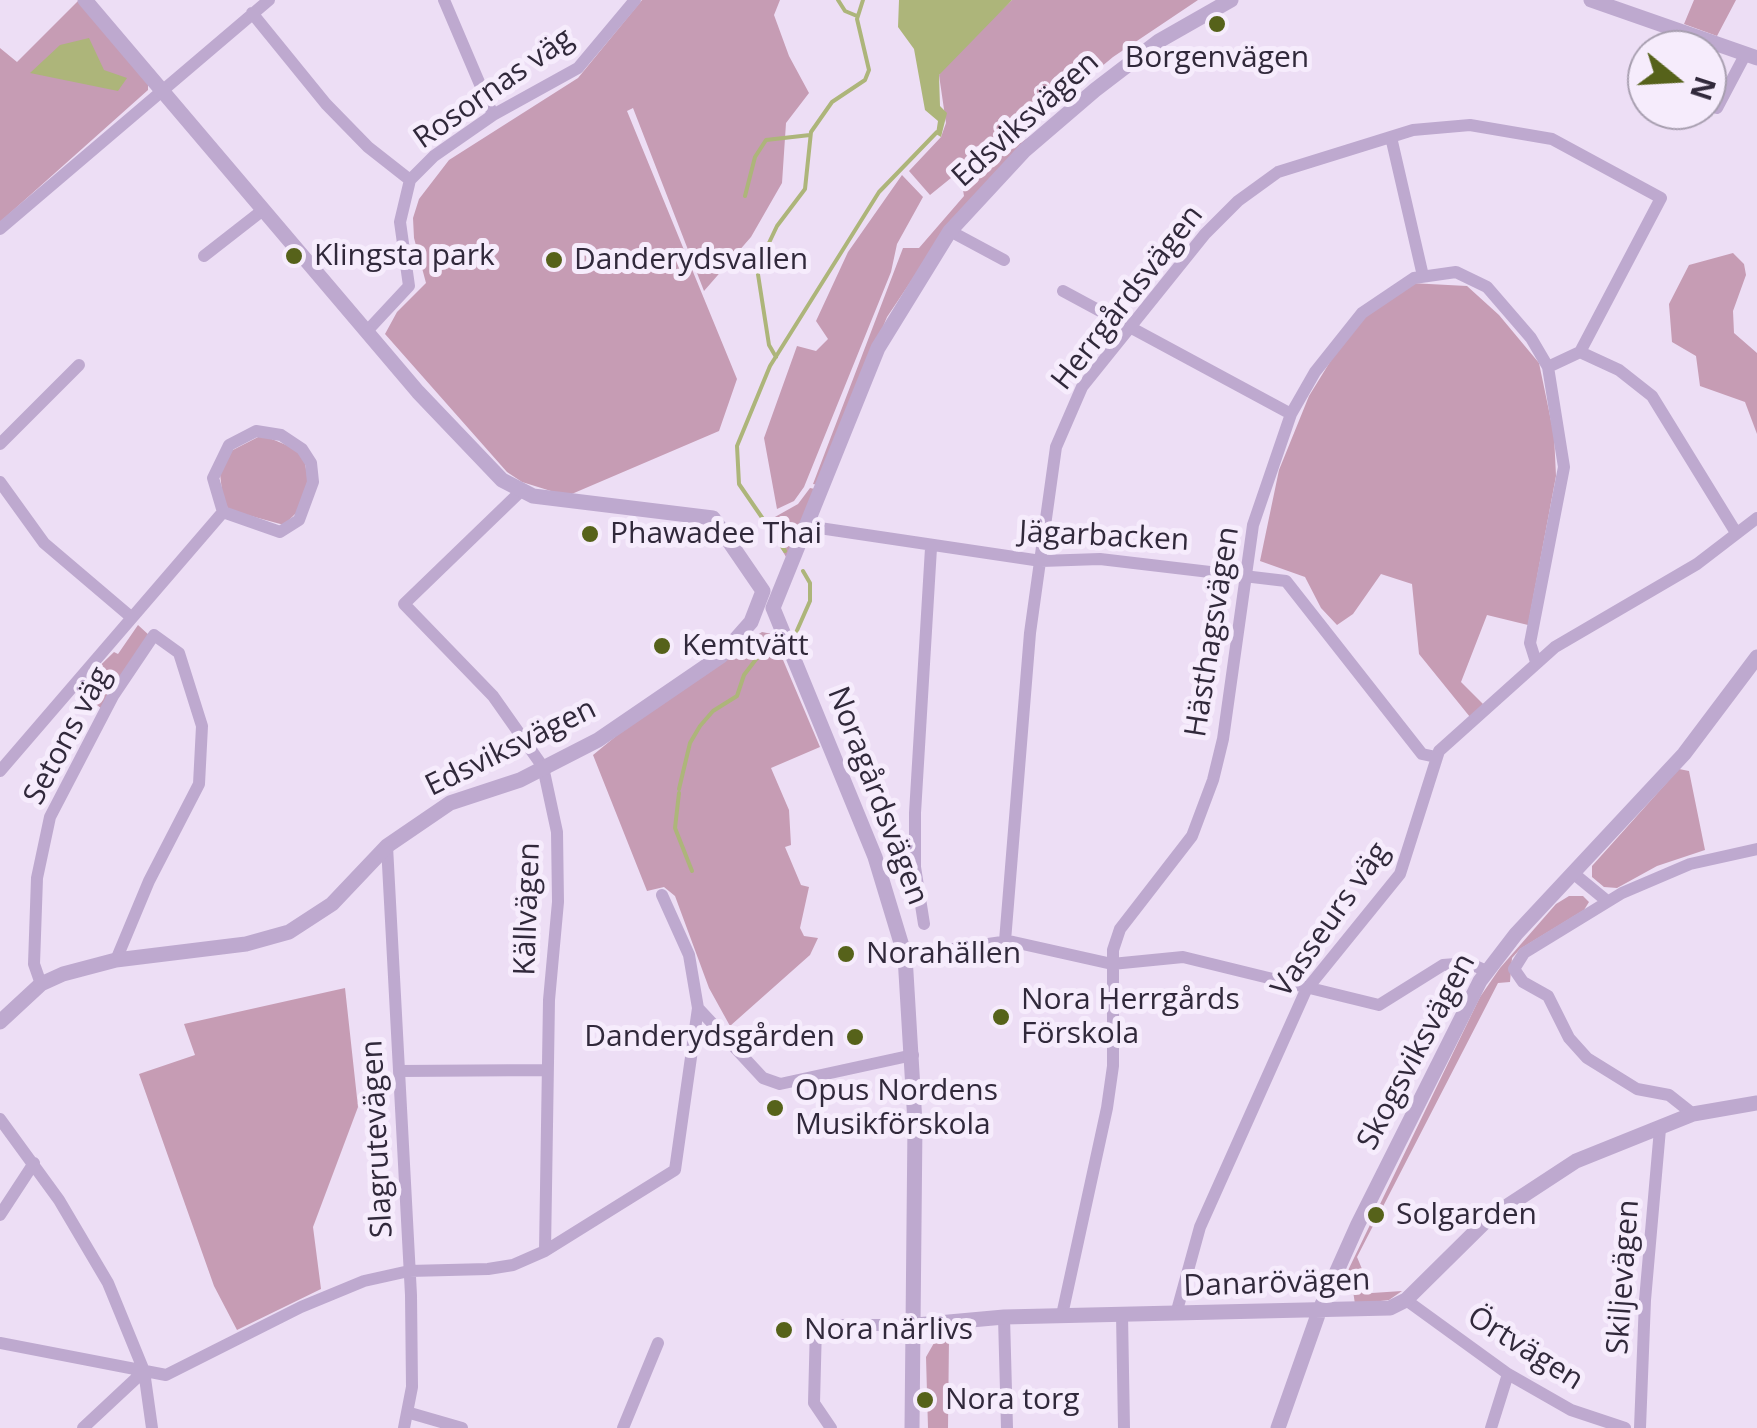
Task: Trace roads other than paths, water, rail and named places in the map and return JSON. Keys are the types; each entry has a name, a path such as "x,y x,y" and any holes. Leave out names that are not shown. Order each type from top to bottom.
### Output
{"street":[{"path":"85,0 418,392 502,480 520,492"},
{"path":"0,229 269,0"},
{"path":"444,0 493,115"},
{"name":"Rosornas väg","path":"368,330 408,286 400,222 410,180 434,156 493,115 578,68 635,0"},
{"name":"Edsviksvägen","path":"0,1022 40,984 116,960 246,944 289,932 332,904 387,846 450,803 520,780 598,740 721,656 769,599 806,526 878,348 950,231 1025,150 1095,90 1159,41 1231,0"},
{"path":"1591,0 1751,56 1727,93"},
{"path":"252,13 326,104 368,147 410,180"},
{"name":"Herrgårdsvägen","path":"1005,942 1041,561 1061,430 1082,386 1205,234 1238,201 1278,172 1414,130 1470,125 1552,139 1662,198 1580,352"},
{"path":"1391,137 1423,276 1456,272 1487,286 1532,338 1548,367 1564,467 1530,643 1536,662"},
{"path":"204,256 262,210"},
{"path":"950,231 1004,260"},
{"name":"Hästhagsvägen","path":"1062,1315 1108,1108 1113,1066 1112,964 1120,930 1175,862 1204,808 1224,739 1253,525 1292,414 1336,340 1383,295 1423,276"},
{"path":"1062,291 1292,414"},
{"path":"1548,367 1580,352 1618,370 1652,396 1735,531"},
{"path":"0,444 79,364"},
{"path":"256,431 282,435 302,449 311,463 312,492 291,528 280,532 222,512 214,478 229,445 256,431"},
{"path":"1,489 44,543 131,617"},
{"name":"Noragårdsvägen","path":"520,492 713,518 769,599 875,857 906,956 913,1054 916,1325 912,1428"},
{"name":"Källvägen","path":"520,492 404,604 493,696 543,767 557,832 558,902 547,1070 545,1251"},
{"path":"0,771 222,512"},
{"name":"Vasseurs väg","path":"1176,1314 1200,1228 1306,990 1400,874 1436,757 1536,662 1696,564 1757,518"},
{"name":"Jägarbacken","path":"806,526 931,548 1041,561 1100,558 1244,572 1286,581 1422,754 1436,757"},
{"path":"924,924 915,866 915,813 931,548"},
{"name":"Setons väg","path":"40,984 34,964 37,878 50,816 113,696 154,636 179,653 202,726 199,784 148,881 116,960"},
{"name":"Skogsviksvägen","path":"1278,1428 1320,1310 1464,1008 1487,971 1684,754 1757,656"},
{"name":"Slagrutevägen","path":"387,846 409,1271 410,1413 404,1428"},
{"path":"1694,1114 1670,1095 1637,1089 1588,1058 1569,1038 1548,996 1522,982 1514,969 1524,953 1607,901 1690,864 1757,849"},
{"path":"1573,873 1607,901"},
{"path":"0,1343 166,1375 302,1306 364,1281 409,1271 488,1269 545,1251 675,1170 691,1084 698,1008 689,955 662,895"},
{"path":"906,956 1005,942 1112,964 1183,957 1379,1005 1443,965 1468,963 1487,971"},
{"path":"698,1008 762,1078 780,1084 913,1054"},
{"path":"400,1071 547,1070"},
{"name":"Danarövägen","path":"916,1325 1004,1316 1390,1308 1406,1300 1490,1218 1576,1161 1694,1114 1757,1103"},
{"path":"0,1119 34,1163 108,1283 144,1371 152,1428"},
{"name":"Skiljevägen","path":"1640,1428 1645,1300 1660,1129"},
{"path":"0,1215 34,1163"},
{"name":"Örtvägen","path":"1406,1300 1508,1374 1599,1424 1625,1428"},
{"path":"1122,1314 1124,1428"},
{"path":"1004,1316 1007,1428"},
{"path":"832,1428 814,1403 816,1325 883,1325"},
{"path":"623,1428 658,1343"},
{"path":"83,1428 144,1371"},
{"path":"1491,1428 1508,1374"},
{"path":"410,1413 462,1428"}],"waterway":[{"path":"838,0 845,11 857,16"},
{"path":"776,357 769,345 757,268 777,226 805,189 811,132 832,102 865,80 869,70 857,19 863,0"},
{"path":"785,551 739,484 737,446 770,366 879,192 937,132"},
{"path":"745,196 755,157 766,140 810,135"},
{"path":"795,635 810,601 810,583 803,571"},
{"path":"679,789 690,743 700,726 713,711 737,696 744,675 757,658 775,646"},
{"path":"679,793 675,828 692,871"}],"place":[{"name":"Borgenvägen","path":"1217,24"},
{"name":"Klingsta park","path":"294,256"},
{"name":"Danderydsvallen","path":"554,260"},
{"name":"Phawadee Thai","path":"590,534"},
{"name":"Kemtvätt","path":"662,646"},
{"name":"Norahällen","path":"846,954"},
{"name":"Nora Herrgårds Förskola","path":"1001,1017"},
{"name":"Danderydsgården","path":"855,1037"},
{"name":"Opus Nordens Musikförskola","path":"775,1108"},
{"name":"Solgarden","path":"1376,1215"},
{"name":"Nora närlivs","path":"784,1330"},
{"name":"Nora torg","path":"925,1400"}]}
